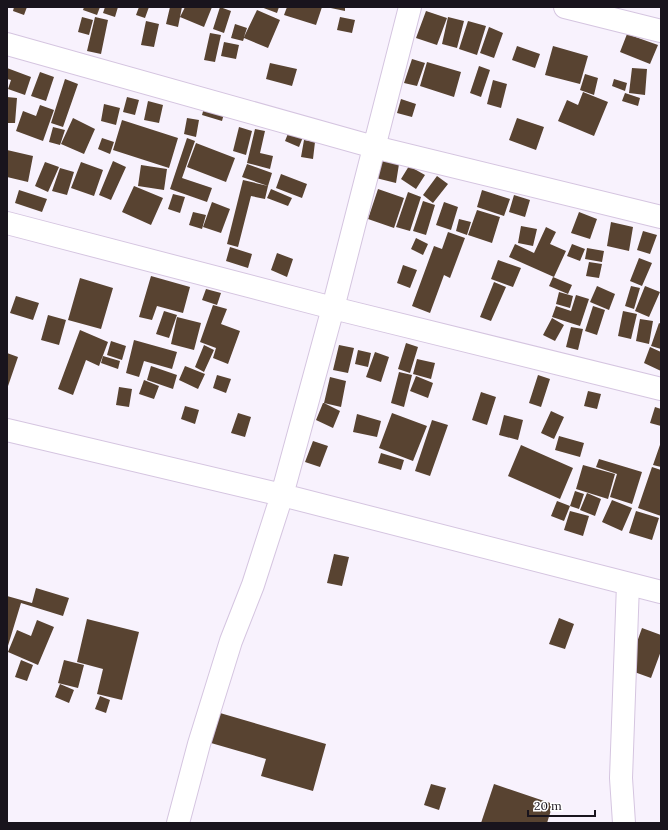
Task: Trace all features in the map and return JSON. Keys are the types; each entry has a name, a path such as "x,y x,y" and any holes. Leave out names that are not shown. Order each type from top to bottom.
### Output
{"street":[{"path":"178,823 199,744 231,641 253,585 282,495 410,7"},
{"path":"565,7 661,31"},
{"path":"7,44 374,147 661,218"},
{"path":"7,223 332,308 661,389"},
{"path":"7,430 282,495 661,592"},
{"path":"624,823 621,778 628,584"}],"building":[{"path":"14,7 27,7 24,15 13,11"},
{"path":"84,7 100,7 97,15 83,10"},
{"path":"105,7 118,7 115,17 103,13"},
{"path":"139,7 149,7 145,18 136,15"},
{"path":"170,7 182,7 178,27 166,24"},
{"path":"185,7 212,7 204,27 180,17"},
{"path":"220,7 231,11 224,33 213,29"},
{"path":"261,7 279,7 277,13"},
{"path":"287,7 322,7 316,25 284,15"},
{"path":"326,7 345,7 345,11"},
{"path":"257,10 280,20 268,48 244,38 243,41 231,38 235,24 247,28 244,37"},
{"path":"426,11 447,18 437,45 416,38"},
{"path":"82,17 93,20 89,35 78,32"},
{"path":"95,17 108,20 101,54 87,51"},
{"path":"340,17 355,20 352,33 337,30"},
{"path":"448,17 464,21 457,48 442,44"},
{"path":"146,21 159,24 154,47 141,45"},
{"path":"468,21 486,26 477,55 459,49"},
{"path":"489,27 503,33 494,58 480,53"},
{"path":"210,33 221,35 215,62 204,60"},
{"path":"627,34 658,45 650,64 620,52"},
{"path":"224,42 239,45 236,59 221,56"},
{"path":"517,46 540,54 535,68 512,60"},
{"path":"553,46 588,56 580,84 545,75"},
{"path":"412,59 425,63 417,86 404,83"},
{"path":"427,62 461,72 454,97 420,86"},
{"path":"270,63 297,69 292,86 266,79"},
{"path":"479,66 490,70 481,97 470,93"},
{"path":"7,68 31,77 25,95 8,89 11,80 7,79"},
{"path":"632,68 647,69 645,95 629,93"},
{"path":"40,72 54,77 46,101 31,96"},
{"path":"585,74 598,78 594,95 580,90"},
{"path":"65,79 78,84 63,127 51,123"},
{"path":"614,79 627,83 625,91 612,86"},
{"path":"493,80 507,84 501,108 487,104"},
{"path":"583,92 608,102 594,136 558,121 567,100 578,105"},
{"path":"625,93 640,98 638,106 622,101"},
{"path":"7,97 17,98 15,123 7,123"},
{"path":"127,97 139,100 135,115 123,112"},
{"path":"401,99 416,104 412,117 397,113"},
{"path":"148,101 163,105 159,123 144,120"},
{"path":"206,101 226,106 222,121 202,115"},
{"path":"104,104 120,108 116,125 101,121"},
{"path":"40,105 54,110 43,141 16,131 23,111 36,116"},
{"path":"73,118 95,129 84,154 61,144"},
{"path":"187,118 199,120 196,137 184,134"},
{"path":"517,118 544,127 536,150 509,140"},
{"path":"122,120 178,138 169,168 113,150"},
{"path":"291,126 305,132 299,147 285,141"},
{"path":"53,127 65,130 60,145 49,142"},
{"path":"239,127 252,131 246,155 233,151"},
{"path":"255,129 265,131 260,153 273,156 270,169 247,163"},
{"path":"102,138 114,142 110,154 98,149"},
{"path":"187,138 195,141 182,178 212,188 207,202 170,189"},
{"path":"304,140 315,142 313,159 301,157"},
{"path":"196,143 235,158 226,182 187,167"},
{"path":"7,150 33,156 28,182 7,177"},
{"path":"380,160 399,164 396,183 376,178"},
{"path":"113,161 126,167 111,200 99,195"},
{"path":"45,162 59,167 48,192 35,186"},
{"path":"81,162 103,170 94,196 71,188"},
{"path":"247,164 272,173 268,186 242,177"},
{"path":"141,165 167,169 164,190 138,186"},
{"path":"409,166 425,175 416,189 401,179"},
{"path":"60,168 74,172 67,195 52,191"},
{"path":"281,174 307,184 302,198 276,188"},
{"path":"437,176 448,184 433,203 423,195"},
{"path":"243,180 268,186 265,199 251,196 238,247 227,244"},
{"path":"134,186 163,198 151,225 122,212"},
{"path":"271,189 292,198 288,206 267,198"},
{"path":"378,189 404,198 394,228 368,219"},
{"path":"19,190 47,199 42,212 15,203"},
{"path":"482,190 510,199 504,216 477,207"},
{"path":"408,192 421,197 410,231 396,227"},
{"path":"173,194 185,197 180,213 168,209"},
{"path":"514,195 530,200 525,217 509,212"},
{"path":"423,201 435,205 426,235 413,231"},
{"path":"212,202 230,209 221,233 203,227"},
{"path":"444,202 458,207 451,230 436,225"},
{"path":"477,210 500,217 492,243 468,235"},
{"path":"193,212 206,215 202,229 189,225"},
{"path":"579,212 597,219 590,239 571,233"},
{"path":"459,219 471,222 467,235 456,231"},
{"path":"611,222 633,227 629,251 607,246"},
{"path":"521,226 537,229 533,246 518,243"},
{"path":"546,227 556,232 550,244 566,251 554,277 509,257 515,244 534,253"},
{"path":"643,231 657,235 650,254 637,250"},
{"path":"448,232 465,238 450,278 444,275 430,313 412,306 434,246 442,249"},
{"path":"416,238 428,244 423,255 411,249"},
{"path":"572,244 585,249 580,261 567,256"},
{"path":"230,247 252,254 248,268 226,261"},
{"path":"587,248 604,251 602,262 585,259"},
{"path":"277,253 293,259 287,277 271,270"},
{"path":"639,258 652,263 642,286 630,281"},
{"path":"498,260 521,268 513,287 491,279"},
{"path":"589,262 602,264 599,278 586,276"},
{"path":"403,265 417,270 410,288 397,283"},
{"path":"151,276 190,287 183,313 157,306 152,320 139,317"},
{"path":"553,277 572,285 568,294 549,286"},
{"path":"80,278 113,288 101,329 68,320"},
{"path":"494,282 506,287 491,321 480,317"},
{"path":"597,286 615,294 609,310 590,302"},
{"path":"631,286 640,288 634,309 625,306"},
{"path":"645,286 660,292 649,317 635,311"},
{"path":"206,289 221,293 217,305 202,300"},
{"path":"559,292 573,296 570,308 556,304"},
{"path":"576,295 589,299 580,326 552,317 556,306 571,311"},
{"path":"16,296 39,303 33,320 10,313"},
{"path":"213,305 227,309 221,324 240,331 228,364 213,358 216,348 200,342"},
{"path":"593,306 605,310 597,335 585,331"},
{"path":"164,311 177,315 169,338 156,334"},
{"path":"623,311 637,314 631,339 618,336"},
{"path":"48,315 66,320 59,345 41,340"},
{"path":"177,317 201,323 194,350 171,344"},
{"path":"552,318 564,325 555,341 543,335"},
{"path":"640,319 653,321 649,344 636,341"},
{"path":"659,323 661,324 661,349 651,346"},
{"path":"571,327 583,329 578,350 566,347"},
{"path":"80,330 108,342 99,366 86,360 73,395 58,389"},
{"path":"134,340 177,352 172,369 144,361 139,377 126,373"},
{"path":"111,341 126,346 122,360 107,355"},
{"path":"406,343 418,347 410,373 398,369"},
{"path":"204,345 214,350 204,372 195,367"},
{"path":"339,345 354,348 348,373 333,370"},
{"path":"650,347 661,352 661,371 644,363"},
{"path":"358,350 371,353 368,367 355,364"},
{"path":"375,352 389,357 381,382 366,377"},
{"path":"7,353 18,357 7,389"},
{"path":"103,356 120,361 118,369 101,363"},
{"path":"417,359 435,363 431,379 413,374"},
{"path":"151,366 177,375 173,389 147,380"},
{"path":"185,366 205,374 198,389 179,380"},
{"path":"399,372 412,375 404,407 391,403"},
{"path":"217,375 231,379 226,393 213,388"},
{"path":"538,375 550,379 541,407 529,403"},
{"path":"416,376 433,383 428,398 410,391"},
{"path":"330,377 346,381 341,407 324,403"},
{"path":"144,380 159,386 154,399 139,394"},
{"path":"119,387 132,389 129,407 116,405"},
{"path":"588,391 601,394 597,409 584,406"},
{"path":"481,392 496,397 487,425 472,420"},
{"path":"324,403 340,411 333,428 316,420"},
{"path":"185,406 199,410 195,424 181,419"},
{"path":"655,407 661,409 661,426 650,423"},
{"path":"551,411 564,417 554,439 541,433"},
{"path":"238,413 251,417 245,437 231,433"},
{"path":"392,413 427,426 413,461 379,448"},
{"path":"357,414 381,421 377,437 353,432"},
{"path":"504,415 523,420 518,440 499,435"},
{"path":"432,420 448,425 430,476 415,471"},
{"path":"559,436 584,443 580,457 555,450"},
{"path":"313,441 328,446 320,467 305,462"},
{"path":"661,442 661,467 653,465"},
{"path":"521,445 573,468 560,499 508,476"},
{"path":"381,453 404,460 401,470 378,463"},
{"path":"599,459 642,472 632,504 610,497 617,474 596,467"},
{"path":"583,465 615,474 608,499 576,489"},
{"path":"652,467 661,470 661,516 638,508"},
{"path":"575,491 584,494 579,509 570,506"},
{"path":"587,493 601,499 595,516 580,510"},
{"path":"612,500 632,508 622,531 602,522"},
{"path":"557,501 570,506 564,521 551,516"},
{"path":"570,511 589,516 583,536 564,530"},
{"path":"636,511 659,518 652,540 629,533"},
{"path":"334,554 349,557 342,586 327,583"},
{"path":"36,588 69,598 63,616 21,603 7,649 7,596 32,603"},
{"path":"559,618 574,624 565,649 549,644"},
{"path":"87,619 139,632 122,700 97,694 103,669 77,662"},
{"path":"37,620 54,627 38,665 8,652 17,630 31,636"},
{"path":"642,628 661,635 661,651 651,678 615,665 637,642"},
{"path":"21,660 33,665 27,681 15,677"},
{"path":"64,660 84,665 78,688 58,683"},
{"path":"60,684 74,690 69,703 55,697"},
{"path":"100,696 110,700 106,713 95,709"},
{"path":"220,713 326,744 313,791 261,776 266,759 211,743"},
{"path":"431,784 446,788 439,810 424,805"},
{"path":"494,784 553,804 547,823 481,823"}]}
